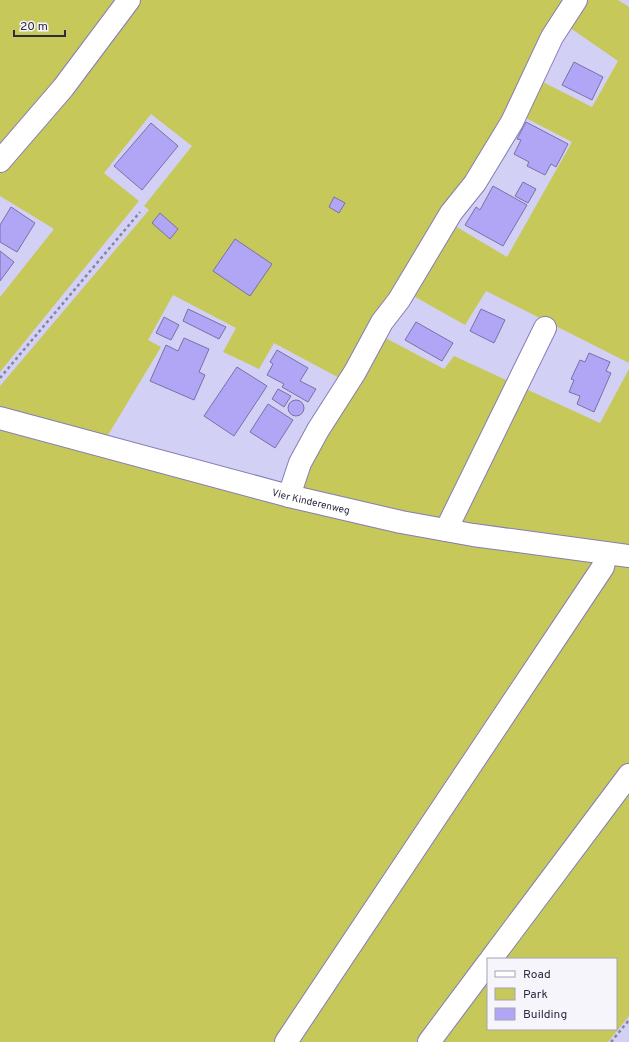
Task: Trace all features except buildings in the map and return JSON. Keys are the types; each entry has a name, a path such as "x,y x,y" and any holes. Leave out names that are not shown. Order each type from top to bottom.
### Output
{"street":[{"path":"0,162 63,88 129,0"},
{"path":"289,496 300,463 318,430 355,372 382,322 399,300 450,213 475,183 512,122 552,37 576,0"},
{"path":"446,530 545,328"},
{"name":"Vier Kinderenweg","path":"0,418 289,496 401,522 473,535 629,556"},
{"path":"286,1042 603,567 606,553"},
{"path":"492,958 629,775"},
{"path":"429,1042 487,964"}],"path":[{"path":"0,378 140,212"},
{"path":"611,1042 629,1020"}],"green space":[{"path":"0,0 123,0 0,154"},
{"path":"133,0 570,0 510,116 343,380 274,343 259,369 223,352 236,328 173,295 148,340 161,347 105,440 0,411 0,386 149,210 144,206 192,146 151,114 104,173 139,201 0,372 0,297 54,229 0,196 0,167"},
{"path":"581,0 618,0 629,7 629,363 486,291 465,325 410,294 450,223 507,257 572,142 522,116 541,81 592,107 618,61 566,25"},
{"path":"380,335 444,369 454,356 600,423 629,369 629,548 424,520 304,489 299,480"},
{"path":"0,427 601,557 280,1042 0,1042"},
{"path":"608,559 629,562 629,768 425,1042 291,1042"},
{"path":"629,782 629,1016 608,1042 434,1042 487,971 487,1030 617,1030 617,958 497,958"}]}
